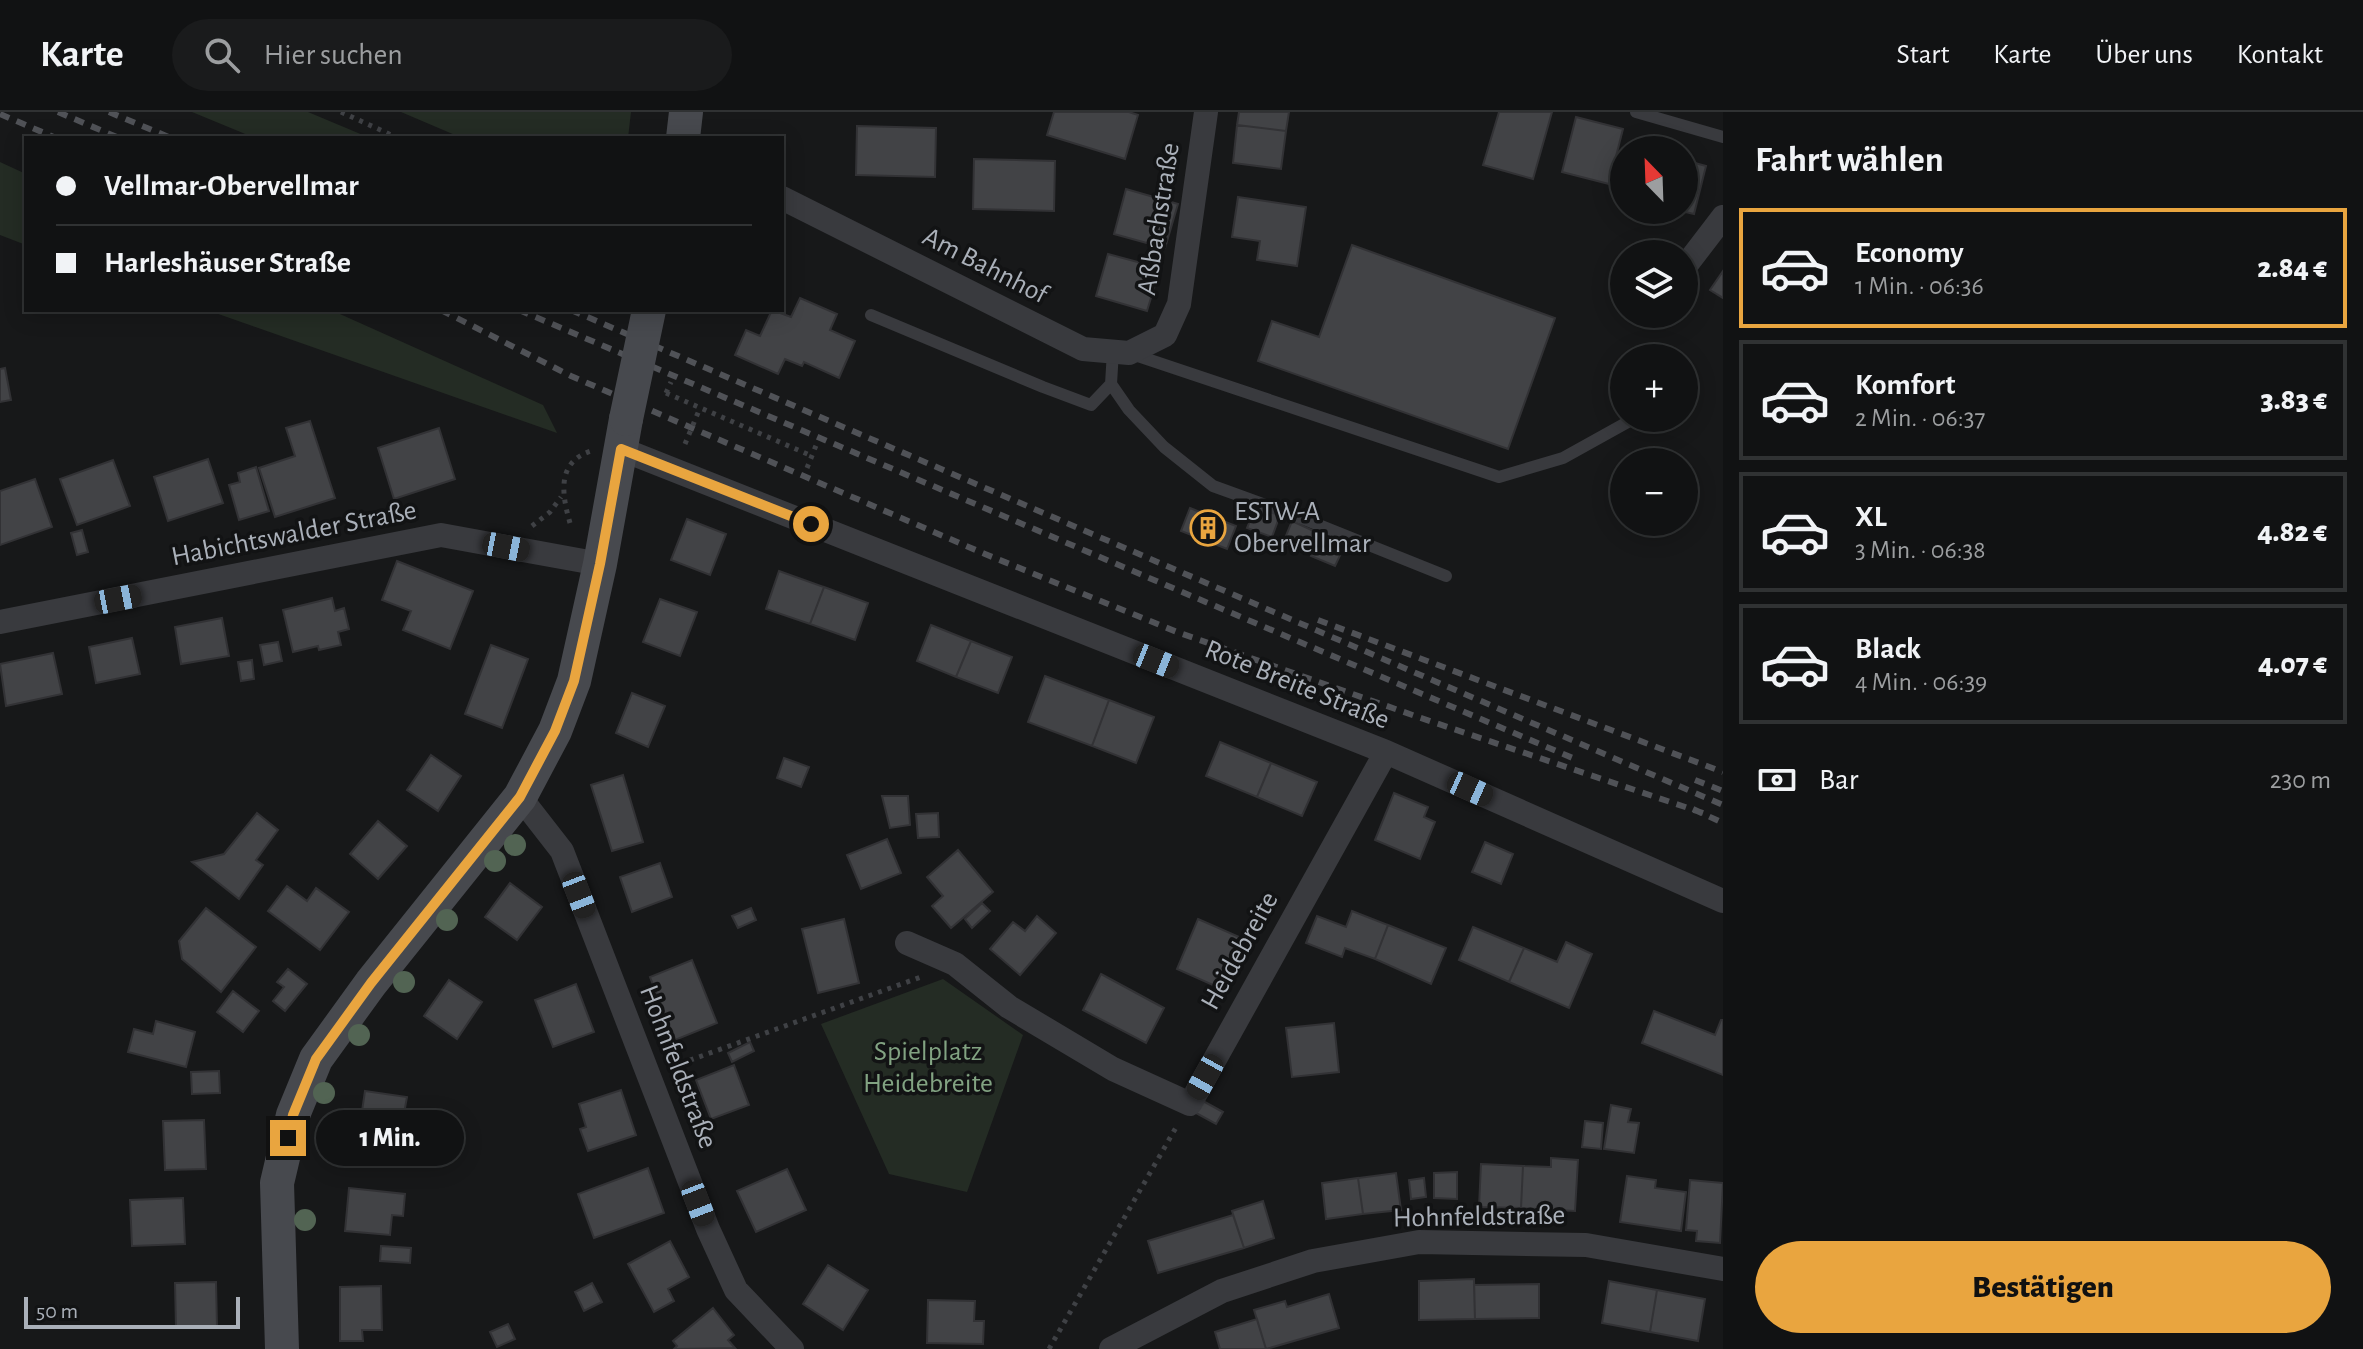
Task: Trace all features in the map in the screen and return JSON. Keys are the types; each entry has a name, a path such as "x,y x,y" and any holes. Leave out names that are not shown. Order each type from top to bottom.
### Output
{"main road":[{"path":"683,136 686,112"},
{"path":"282,1349 277,1183 293,1115 316,1059 371,983 520,797 555,731 574,681 600,564 616,439 648,312"}],"street":[{"name":"Aßbachstraße","path":"1121,352 1165,335 1179,304 1206,112"},
{"name":"Am Bahnhof","path":"784,199 1083,349 1121,352"},
{"path":"1698,250 1723,217"},
{"name":"Rote Breite Straße","path":"616,439 1386,752 1723,901"},
{"name":"Habichtswalder Straße","path":"0,622 441,535 600,564"},
{"name":"Heidebreite","path":"1190,1104 1386,752"},
{"name":"Hohnfeldstraße","path":"520,797 562,851 708,1229 736,1290 792,1349"},
{"path":"907,943 955,964 1009,1007 1113,1069 1190,1104"},
{"name":"Hohnfeldstraße","path":"1111,1349 1222,1291 1313,1261 1419,1242 1586,1245 1723,1269"}],"lane":[{"path":"1636,112 1723,137"},
{"path":"871,315 1091,405 1111,384 1121,352 1499,477 1563,458 1610,432"},
{"path":"1111,384 1129,410 1164,447 1213,486 1446,576"}],"path":[{"path":"341,112 394,136"},
{"path":"666,393 812,456"},
{"path":"685,444 702,409"},
{"path":"570,523 562,496 568,467 575,459 616,439"},
{"path":"807,468 817,443"},
{"path":"650,1075 955,964"},
{"path":"1049,1349 1190,1104"}],"green space":[{"path":"192,112 308,112 365,136 250,136"},
{"path":"401,112 631,112 628,136 457,136"},
{"path":"0,162 24,173 24,244 0,235"},
{"path":"213,312 335,312 543,405 557,433"},
{"name":"Spielplatz Heidebreite","path":"943,979 1023,1035 967,1192 889,1174 821,1024"}],"building":[{"path":"1054,112 1129,112 1138,115 1125,159 1047,135"},
{"path":"1239,112 1289,112 1286,131 1237,125"},
{"path":"1499,112 1552,112 1533,179 1483,165"},
{"path":"1576,117 1623,129 1621,136 1610,136 1609,184 1562,172"},
{"path":"1237,125 1286,131 1281,169 1233,163"},
{"path":"857,126 936,128 935,177 856,175"},
{"path":"974,159 1055,161 1054,211 973,209"},
{"path":"1698,164 1706,166 1698,198"},
{"path":"1126,189 1178,204 1165,248 1114,234"},
{"path":"1238,197 1306,207 1297,266 1257,260 1260,241 1232,237"},
{"path":"1352,245 1555,318 1508,449 1258,361 1272,321 1319,337"},
{"path":"1108,254 1160,268 1147,311 1096,296"},
{"path":"1723,271 1723,298 1710,290"},
{"path":"800,298 837,314 830,330 855,341 839,378 804,362 802,366 785,359 778,374 735,355 746,330 760,336 771,312 791,317"},
{"path":"5,368 11,400 0,402 0,369"},
{"path":"310,421 335,498 275,517 259,468 295,456 286,428"},
{"path":"439,428 455,479 394,499 378,448"},
{"path":"208,459 223,503 168,521 154,477"},
{"path":"113,460 130,506 77,525 60,479"},
{"path":"256,467 269,511 239,520 229,485 240,482 238,473"},
{"path":"35,479 52,527 0,545 0,491"},
{"path":"1256,506 1280,515 1272,537 1247,528"},
{"name":"ESTW-A Obervellmar","path":"1190,508 1236,526 1227,549 1181,531"},
{"path":"687,519 726,534 710,575 671,560"},
{"path":"1292,521 1316,532 1307,553 1283,543"},
{"path":"82,530 88,552 77,555 71,533"},
{"path":"1321,535 1345,545 1335,566 1311,556"},
{"path":"397,561 473,591 450,649 403,630 411,611 382,600"},
{"path":"779,571 824,587 810,624 766,609"},
{"path":"824,587 868,603 855,640 810,624"},
{"path":"332,598 335,611 344,608 349,629 338,632 341,645 293,652 283,610"},
{"path":"660,599 697,612 680,656 643,642"},
{"path":"222,618 229,656 181,664 175,627"},
{"path":"931,625 971,641 956,677 917,661"},
{"path":"132,638 140,674 96,683 89,647"},
{"path":"971,641 1012,657 998,693 956,677"},
{"path":"278,642 282,661 264,665 260,645"},
{"path":"491,645 528,659 502,728 465,714"},
{"path":"53,653 62,694 6,706 0,664"},
{"path":"252,660 254,679 241,681 238,662"},
{"path":"1045,676 1109,700 1092,746 1028,722"},
{"path":"632,693 665,706 648,747 616,733"},
{"path":"1109,700 1154,717 1136,763 1092,746"},
{"path":"1220,742 1271,763 1257,797 1206,776"},
{"path":"431,755 461,776 438,811 407,790"},
{"path":"784,758 809,767 801,787 777,778"},
{"path":"1271,763 1317,782 1302,816 1257,797"},
{"path":"623,775 643,842 612,851 591,785"},
{"path":"1394,793 1428,807 1424,817 1435,822 1420,859 1375,840"},
{"path":"882,796 908,796 910,825 890,828"},
{"path":"257,813 278,830 256,860 263,865 239,899 192,862 224,854"},
{"path":"938,813 939,837 918,838 916,814"},
{"path":"378,821 407,846 378,879 350,854"},
{"path":"887,839 901,873 861,889 847,855"},
{"path":"1485,842 1513,854 1501,884 1472,872"},
{"path":"958,850 993,892 951,928 932,906 943,896 927,877"},
{"path":"660,863 672,897 632,912 620,877"},
{"path":"510,883 542,907 517,940 485,917"},
{"path":"287,886 307,901 316,888 349,912 320,950 268,911"},
{"path":"982,903 990,911 972,928 965,919"},
{"path":"206,908 256,947 221,992 182,959 179,941"},
{"path":"751,908 756,920 738,928 732,916"},
{"path":"1352,911 1388,925 1375,959 1345,948 1342,957 1306,943 1317,916 1346,927"},
{"path":"1037,916 1056,933 1020,975 990,949 1013,922 1025,931"},
{"path":"844,919 859,983 818,993 802,929"},
{"path":"1198,919 1246,940 1224,990 1177,969"},
{"path":"1388,925 1446,948 1431,984 1375,959"},
{"path":"1473,927 1524,948 1509,982 1459,960"},
{"path":"1566,942 1592,954 1569,1008 1509,982 1524,948 1557,962"},
{"path":"692,960 717,1023 675,1040 650,977"},
{"path":"288,969 307,984 285,1011 273,1001 284,987 277,982"},
{"path":"1101,974 1164,1008 1146,1043 1083,1010"},
{"path":"449,980 482,1002 457,1039 424,1016"},
{"path":"576,984 594,1032 553,1047 535,1000"},
{"path":"233,991 259,1011 243,1032 217,1012"},
{"path":"1654,1011 1715,1035 1723,1020 1723,1075 1642,1043"},
{"path":"156,1021 195,1032 186,1067 128,1052 134,1029 153,1034"},
{"path":"1334,1023 1339,1072 1292,1077 1286,1028"},
{"path":"750,1042 754,1051 732,1062 728,1053"},
{"path":"734,1065 749,1105 711,1119 696,1080"},
{"path":"219,1071 220,1093 192,1094 191,1072"},
{"path":"621,1090 636,1135 588,1151 580,1129 586,1127 579,1104"},
{"path":"365,1091 407,1097 403,1119 414,1121 410,1145 358,1138"},
{"path":"1203,1101 1223,1112 1216,1124 1196,1113"},
{"path":"1611,1105 1631,1109 1628,1122 1639,1123 1634,1153 1604,1149"},
{"path":"204,1120 206,1169 165,1170 163,1121"},
{"path":"1585,1121 1603,1123 1601,1149 1582,1147"},
{"path":"1551,1158 1578,1160 1575,1211 1521,1208 1523,1166 1551,1167"},
{"path":"1481,1164 1523,1166 1521,1208 1479,1207"},
{"path":"648,1168 664,1213 594,1238 578,1194"},
{"path":"787,1169 806,1210 756,1232 737,1191"},
{"path":"1457,1172 1457,1199 1434,1198 1434,1173"},
{"path":"1396,1173 1401,1210 1363,1214 1358,1178"},
{"path":"1627,1176 1656,1180 1655,1188 1686,1192 1681,1231 1620,1222"},
{"path":"1358,1178 1363,1214 1326,1219 1322,1183"},
{"path":"1424,1178 1426,1197 1411,1199 1409,1180"},
{"path":"1690,1180 1723,1183 1720,1243 1696,1241 1697,1231 1686,1230"},
{"path":"349,1188 405,1194 403,1216 392,1215 390,1235 345,1231"},
{"path":"183,1198 185,1244 132,1246 130,1200"},
{"path":"1263,1201 1274,1238 1244,1248 1232,1211"},
{"path":"1233,1215 1244,1248 1158,1273 1148,1241"},
{"path":"670,1241 689,1277 668,1289 674,1301 654,1312 628,1264"},
{"path":"381,1246 411,1248 410,1263 380,1261"},
{"path":"828,1265 868,1290 843,1330 803,1304"},
{"path":"1474,1279 1475,1319 1419,1320 1419,1281"},
{"path":"1609,1281 1657,1290 1650,1332 1602,1323"},
{"path":"216,1282 217,1327 176,1328 175,1283"},
{"path":"592,1283 602,1302 584,1311 575,1292"},
{"path":"1539,1284 1539,1318 1475,1319 1474,1285"},
{"path":"381,1286 382,1330 362,1330 363,1341 340,1341 340,1287"},
{"path":"1657,1290 1705,1299 1698,1341 1650,1332"},
{"path":"1329,1294 1339,1328 1266,1349 1254,1310 1285,1301 1287,1307"},
{"path":"928,1300 975,1301 974,1321 984,1321 983,1344 927,1343"},
{"path":"713,1308 734,1335 728,1340 735,1348 674,1349 677,1346 673,1341"},
{"path":"1257,1319 1266,1349 1220,1349 1215,1332"},
{"path":"508,1324 515,1339 497,1347 490,1332"}],"railway":[{"path":"58,112 114,136"},
{"path":"109,112 166,136"},
{"path":"0,114 51,136"},
{"path":"445,312 571,376 985,554 1177,632 1703,813"},
{"path":"524,312 1575,759"},
{"path":"576,312 1723,805"},
{"path":"1318,620 1723,772"},
{"path":"1695,780 1723,791"},
{"path":"1693,809 1723,823"}],"place":[{"name":"ESTW-A Obervellmar","path":"1208,528"}],"route":[{"path":"288,1138 293,1115 316,1059 371,983 520,797 555,731 574,681 621,449 811,524"}]}
